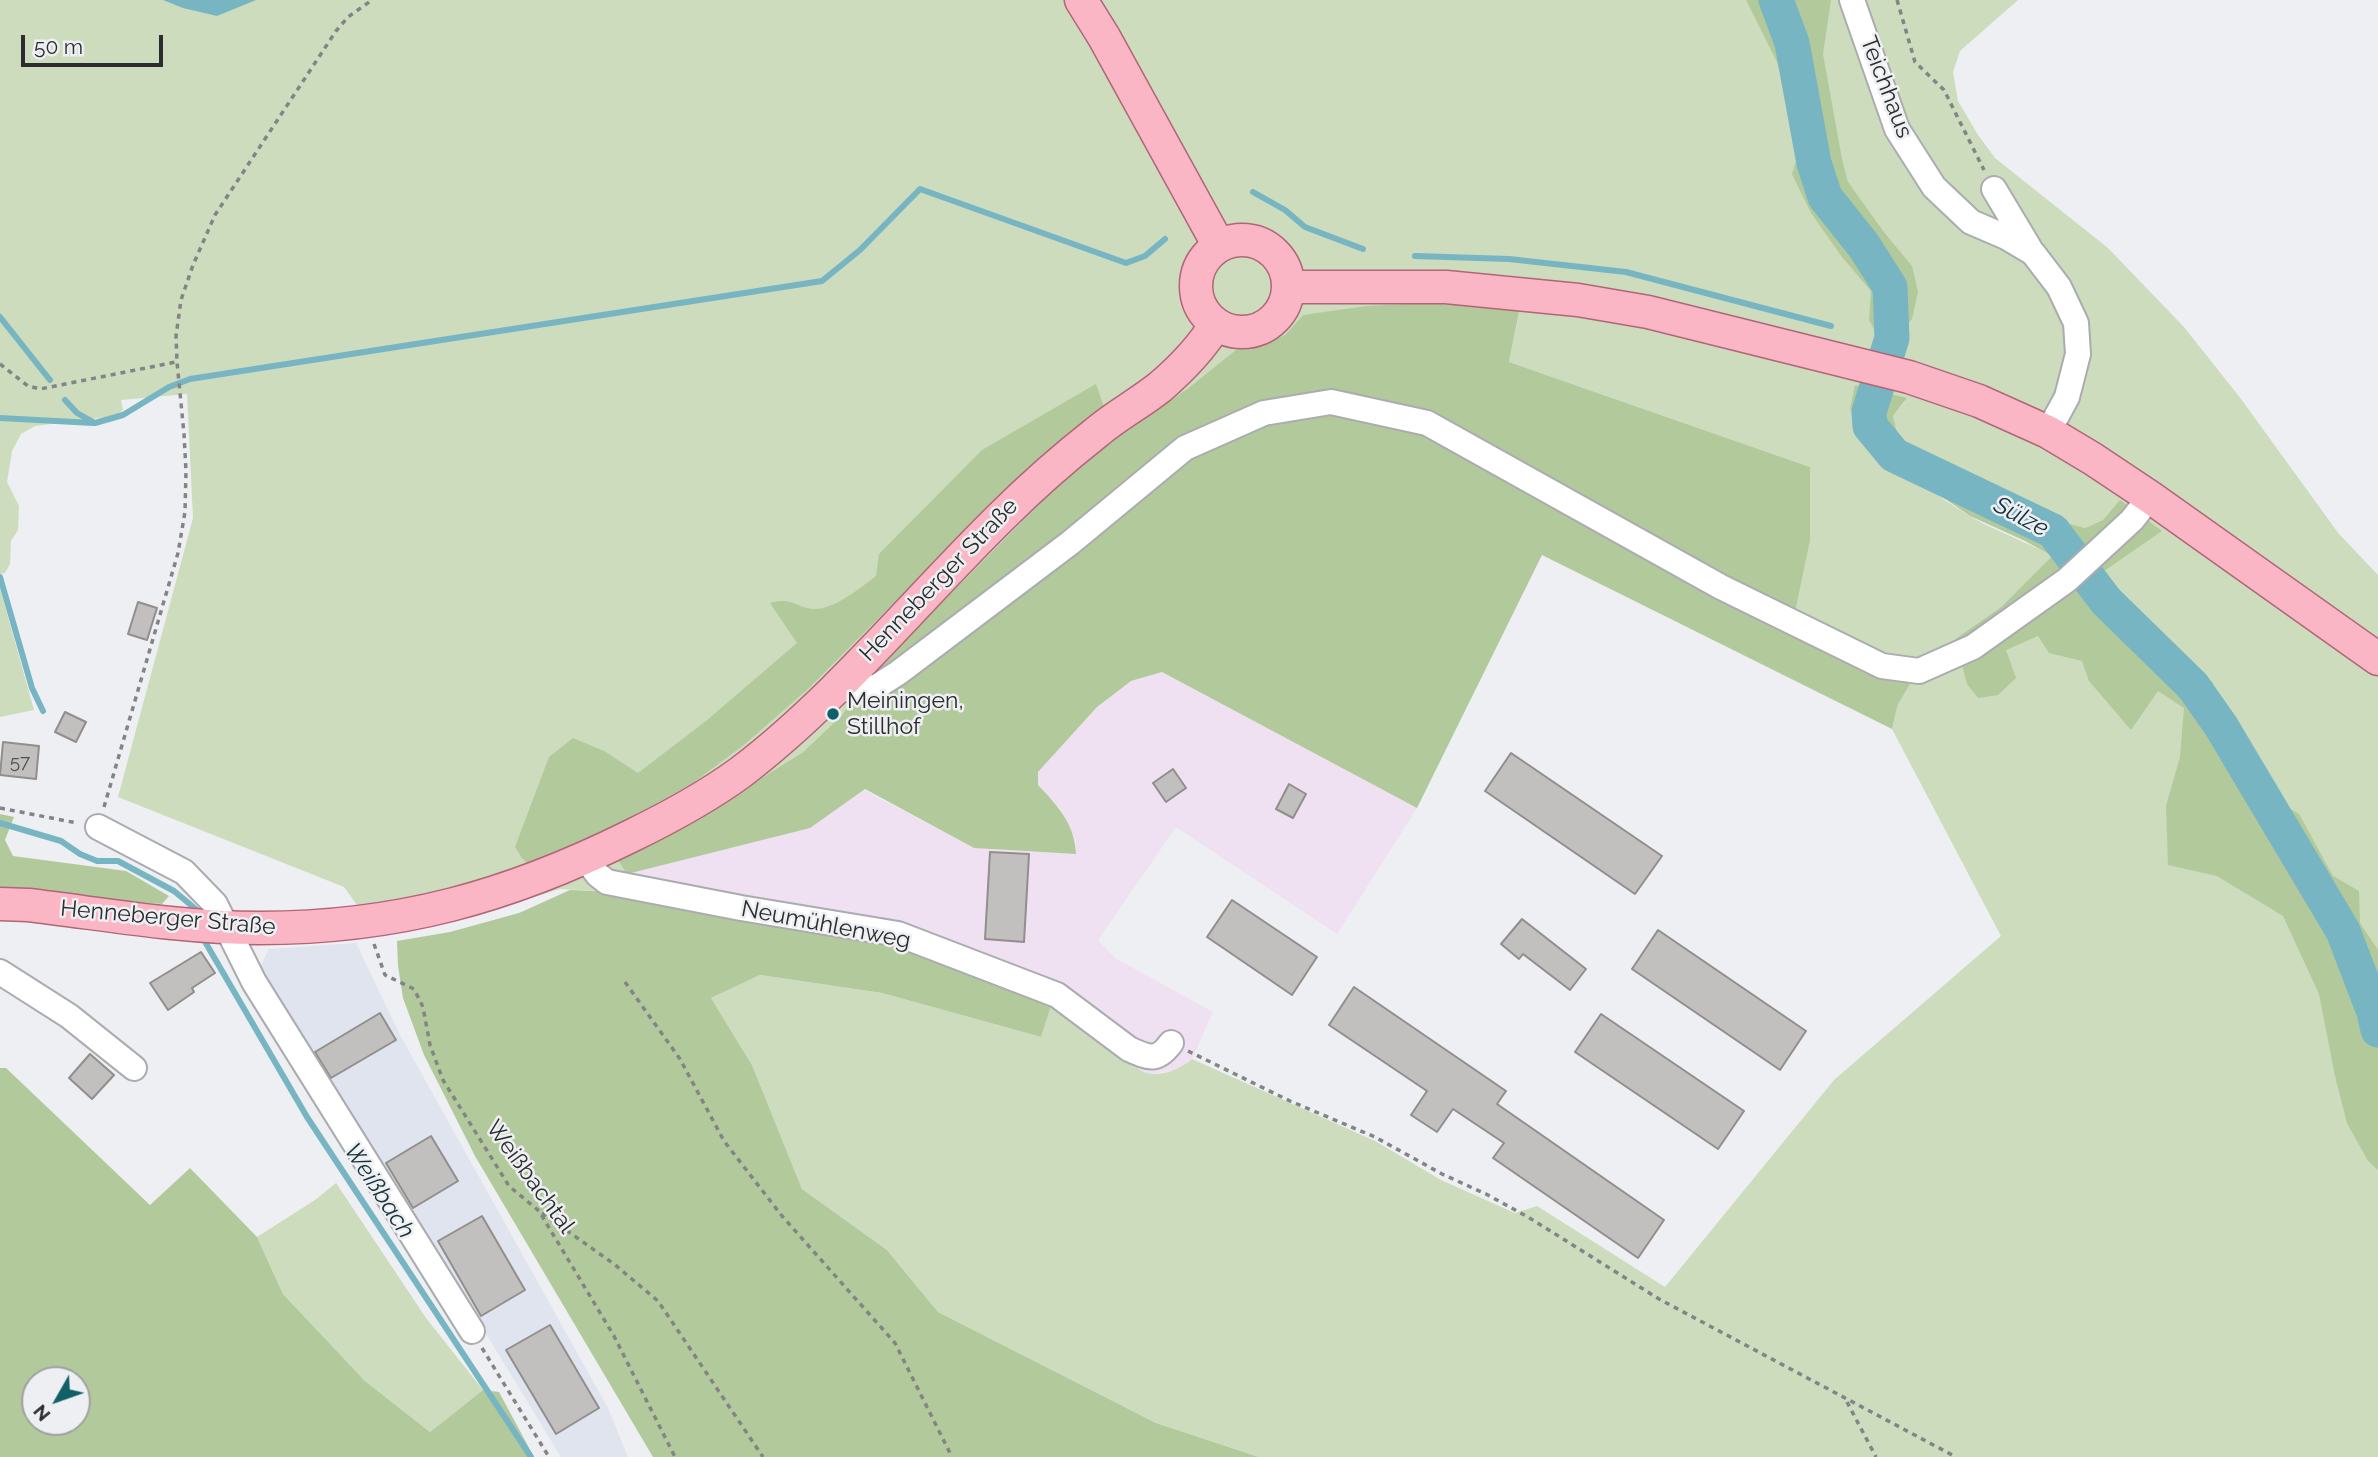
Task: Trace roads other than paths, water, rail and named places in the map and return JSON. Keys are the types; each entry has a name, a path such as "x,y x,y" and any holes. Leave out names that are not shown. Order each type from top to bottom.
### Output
{"main road":[{"path":"1081,0 1219,246"},
{"path":"1243,239 1259,243 1272,251 1282,263 1288,287 1281,309 1266,325 1254,330 1237,331 1216,324 1203,311 1196,281 1199,267 1207,255 1228,241 1243,239"},
{"path":"1288,287 1446,288 1578,299 1647,312 1909,377 1979,401 2048,432 2150,497 2378,659"},
{"name":"Henneberger Straße","path":"0,904 226,927 300,927 366,922 418,914 485,897 550,874 585,858 653,825 739,774 789,732 1033,485 1099,429 1160,386 1197,350 1216,324"}],"street":[{"name":"Teichhaus","path":"1852,0 1897,130 1934,187 1971,222 2006,237 2033,253 2059,287 2076,323 2078,354 2067,397 2048,432"},
{"path":"1994,189 2033,253"},
{"path":"833,690 876,687 898,673 1070,543 1185,448 1264,413 1331,402 1427,423 1721,587 1882,666 1919,671 1973,647 2067,580 2132,520 2150,497"},
{"path":"98,827 184,872 215,904 254,982 472,1331"},
{"name":"Neumühlenweg","path":"585,858 598,876 607,882 898,934 1057,995 1129,1049 1143,1055 1154,1058 1165,1052 1171,1043"},
{"path":"0,972 69,1016 134,1068"}],"water":[{"path":"163,0 256,0 217,16"}],"waterway":[{"name":"Sülze","path":"1776,0 1792,43 1814,163 1825,197 1864,246 1890,287 1892,338 1869,412 1870,426 1894,455 2053,531 2106,601 2193,686 2221,726 2343,931 2374,1012 2378,1030"},
{"path":"65,400 77,413 95,423 123,415 169,387 190,379 822,281 860,250 920,189 1126,263 1145,256 1165,239"},
{"path":"1253,192 1285,210 1305,227 1363,249"},
{"path":"1415,256 1509,259 1626,272 1831,326"},
{"path":"0,317 50,380"},
{"path":"0,418 93,423"},
{"path":"0,577 32,688 43,711"},
{"name":"Weißbach","path":"0,823 61,841 80,854 97,861 118,861 174,891 198,911"},
{"name":"Weißbach","path":"204,940 307,1117 531,1457"}],"place":[{"name":"Meiningen, Stillhof","path":"833,714"}]}
